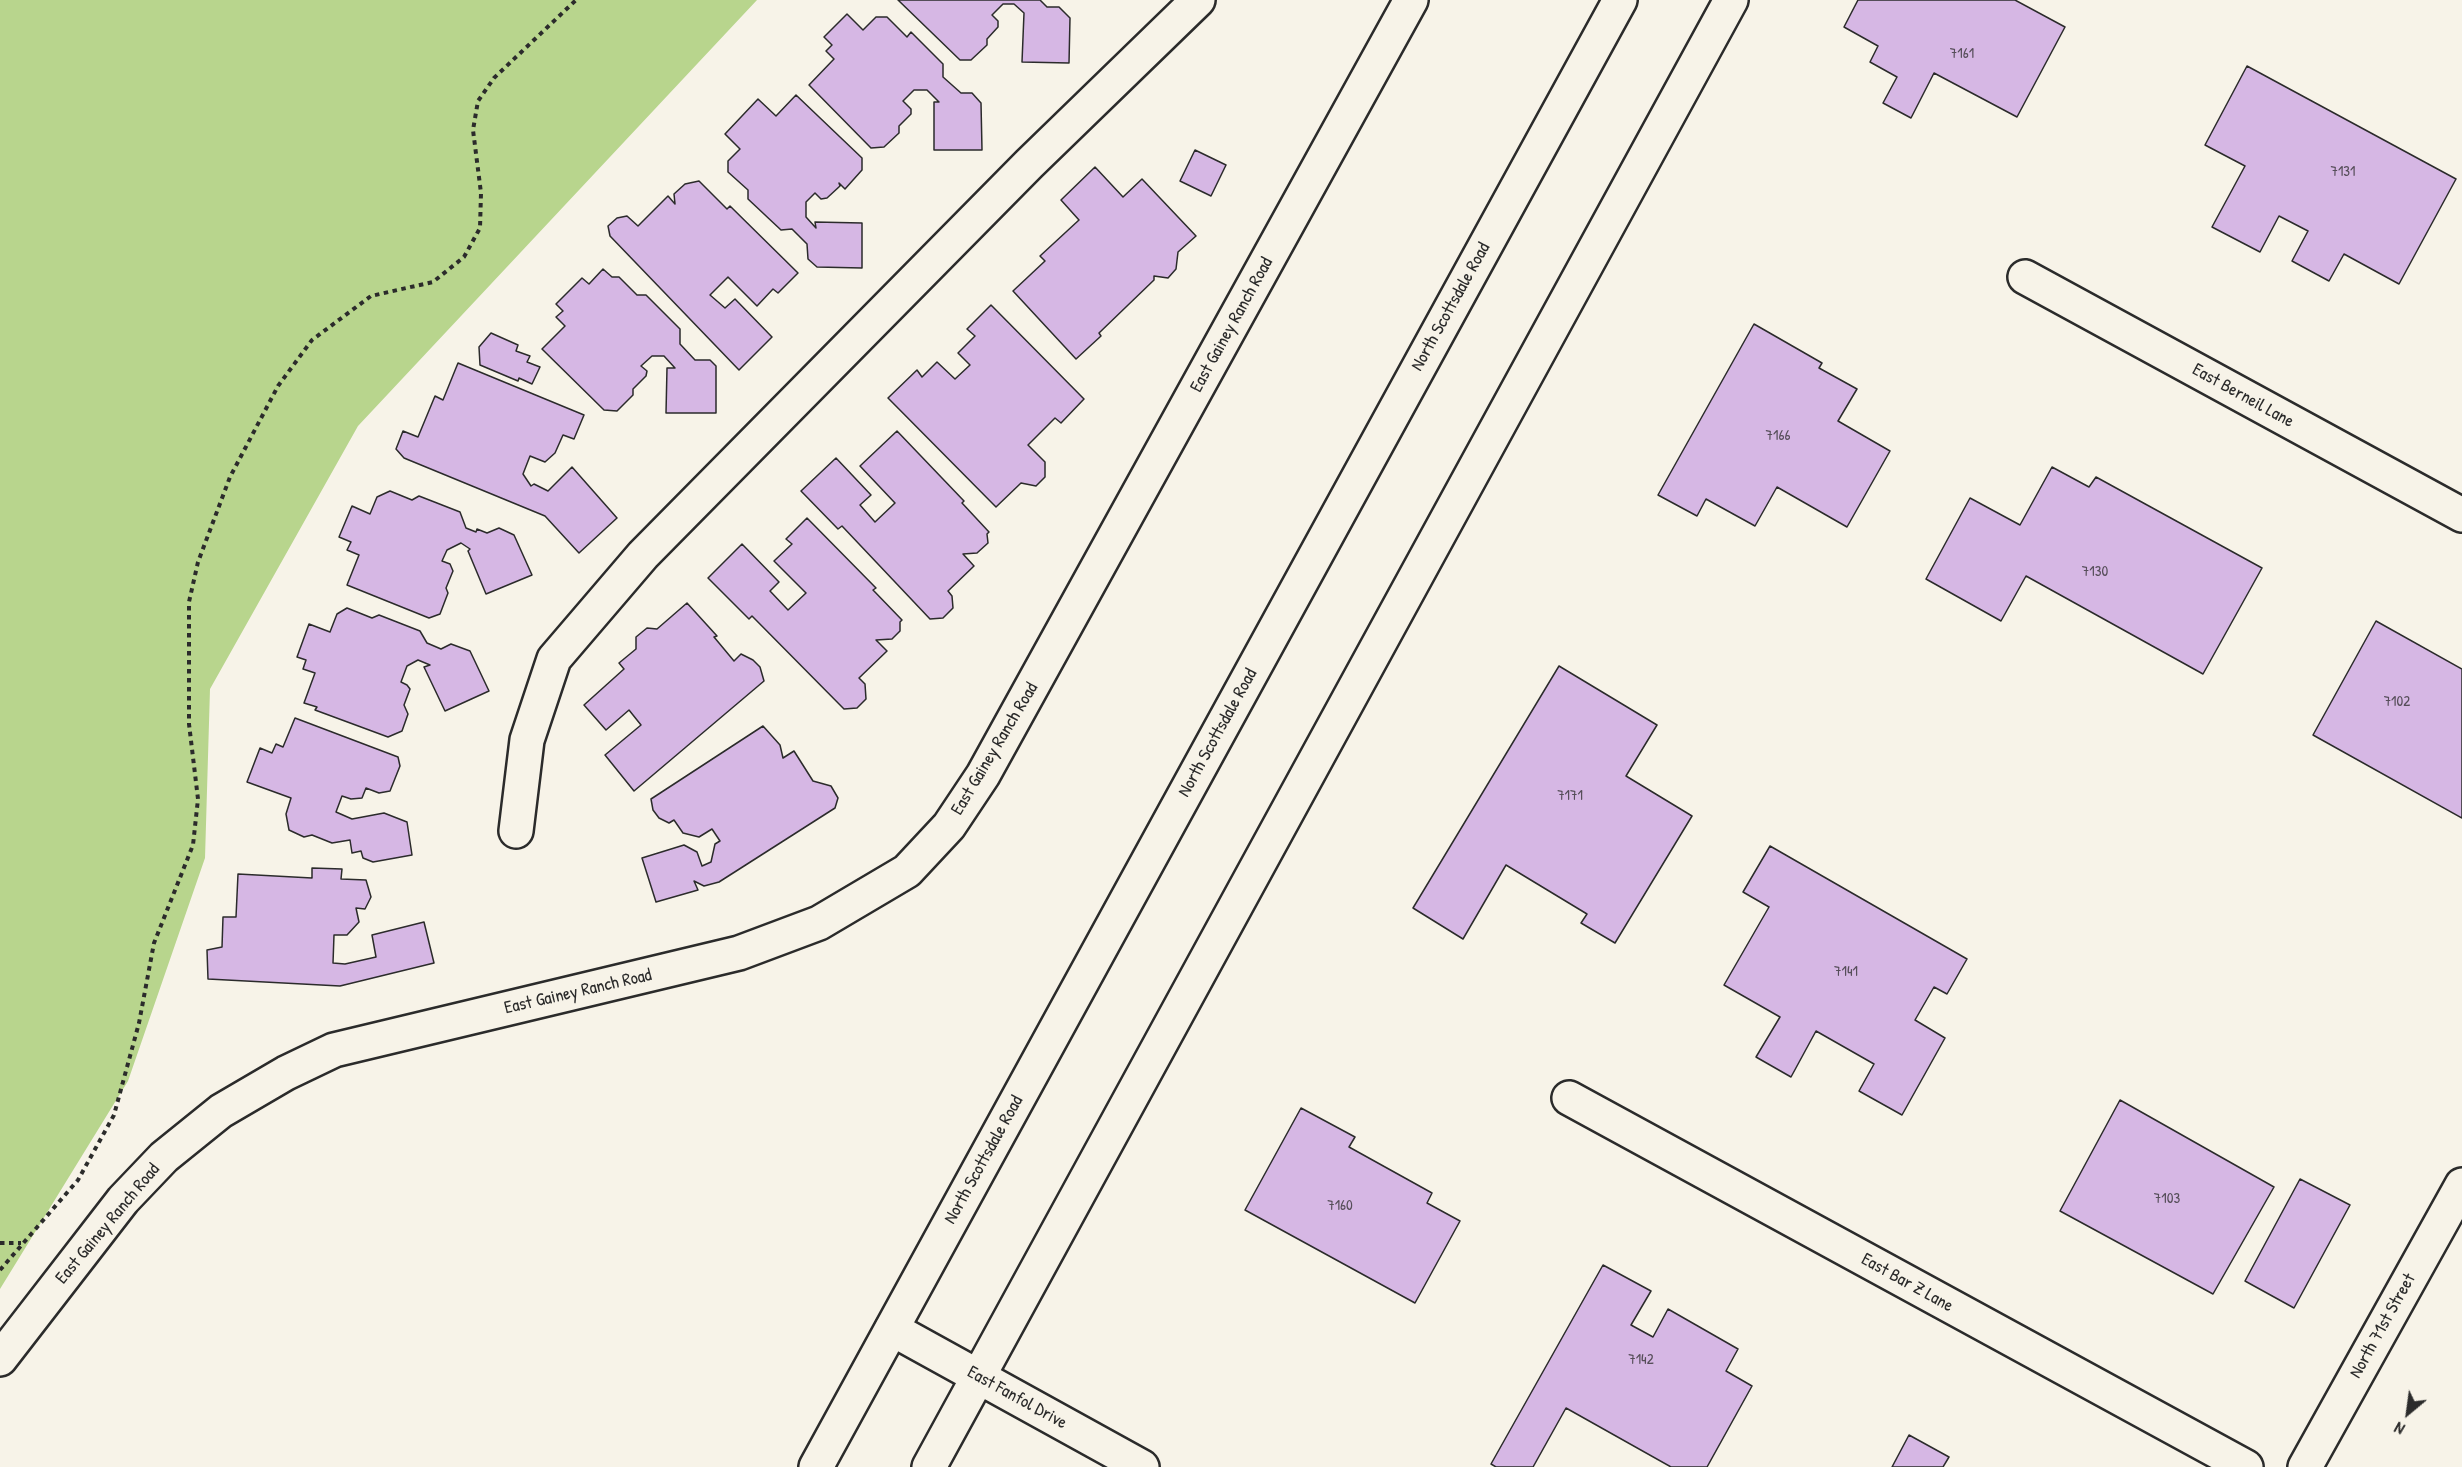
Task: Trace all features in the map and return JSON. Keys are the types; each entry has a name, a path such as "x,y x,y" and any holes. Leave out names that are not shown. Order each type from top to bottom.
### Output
{"street":[{"path":"516,831 527,740 554,659 643,555 1029,164 1198,0"},
{"name":"East Gainey Ranch Road","path":"0,1359 123,1200 164,1157 221,1111 286,1073 334,1050 739,953 819,924 907,871 949,826 983,775 1411,0"},
{"name":"North Scottsdale Road","path":"816,1467 1620,0"},
{"path":"928,1467 1731,0"},
{"name":"East Berneil Lane","path":"2025,277 2462,515"},
{"name":"East Bar Z Lane","path":"1569,1098 2246,1467"},
{"name":"North 71st Street","path":"2305,1467 2462,1185"},
{"name":"East Fanfol Drive","path":"892,1329 1142,1467"}],"path":[{"path":"0,1270 78,1180 114,1115 139,1023 154,943 193,845 198,799 189,724 189,602 198,562 230,477 278,386 312,340 370,296 433,282 464,256 480,228 481,193 473,130 478,101 494,78 576,0"},
{"path":"0,1243 22,1243"}],"green space":[{"path":"0,0 757,0 358,426 210,689 205,858 128,1081 0,1289"}],"building":[{"path":"898,0 1040,0 1047,7 1059,7 1070,18 1069,63 1022,62 1024,13 1014,4 1003,4 992,15 998,21 998,27 987,39 987,45 971,60 960,60"},
{"path":"1858,0 2015,0 2065,27 2017,117 1934,73 1911,118 1883,103 1897,77 1870,62 1878,46 1844,27"},
{"path":"847,14 863,30 876,17 887,17 907,37 911,32 943,64 943,77 961,93 972,93 981,103 982,150 934,150 934,102 939,102 927,90 914,90 903,101 911,109 911,114 899,126 899,133 884,147 871,148 809,85 834,59 826,51 832,45 824,37"},
{"path":"2247,66 2456,179 2399,284 2344,254 2329,281 2292,261 2308,231 2279,216 2260,252 2212,227 2245,166 2205,145"},
{"path":"796,95 862,158 862,170 845,189 839,183 840,186 827,198 821,199 815,193 806,202 806,217 816,228 815,222 862,223 862,268 817,267 808,259 807,244 792,229 781,230 748,199 748,190 728,172 728,161 740,149 725,134 758,99 776,116"},
{"path":"1195,150 1226,165 1211,196 1180,181"},
{"path":"1095,167 1123,197 1142,179 1196,236 1178,252 1176,269 1168,278 1154,276 1154,280 1099,333 1101,336 1076,359 1013,291 1045,261 1040,256 1079,220 1061,200"},
{"path":"699,181 727,209 730,206 798,273 778,293 773,289 757,306 728,277 710,295 725,308 735,299 772,337 739,370 610,236 608,226 617,218 627,216 638,226 668,196 675,204 674,194 685,184"},
{"path":"603,269 612,277 619,277 637,295 646,295 680,329 680,344 695,360 710,360 716,366 716,413 666,413 667,368 675,368 664,356 652,356 641,366 647,371 646,376 633,389 633,395 617,411 604,410 542,349 565,326 556,317 563,311 556,304 582,278 589,284"},
{"path":"991,305 1084,399 1061,423 1055,418 1028,445 1045,462 1045,477 1036,486 1021,483 996,507 888,398 917,370 922,377 937,362 955,379 970,365 958,353 975,336 967,329"},
{"path":"1754,324 1822,363 1819,368 1857,389 1838,421 1890,451 1847,527 1777,487 1755,526 1706,499 1697,516 1658,495"},
{"path":"491,333 518,345 516,351 530,356 527,362 540,367 532,384 519,378 518,381 480,365 479,347"},
{"path":"458,363 584,415 574,439 563,435 555,453 545,462 530,456 523,474 531,486 534,484 548,491 572,467 617,518 579,553 545,516 404,458 396,449 403,431 418,437 435,396 443,400"},
{"path":"897,431 964,501 962,503 989,532 987,534 988,543 977,553 963,554 974,566 948,591 952,596 953,608 943,618 930,619 842,526 838,529 801,491 836,458 871,495 860,505 875,522 895,503 860,466"},
{"path":"2052,467 2089,487 2096,477 2262,568 2203,674 2026,576 2001,621 1926,579 1970,498 2020,525"},
{"path":"390,491 412,500 419,496 460,512 466,528 476,532 477,529 487,533 499,528 514,535 532,575 486,594 468,551 470,549 461,543 447,550 442,561 450,564 453,571 446,588 448,593 440,614 429,618 347,585 359,555 347,550 351,542 339,537 352,506 370,514 377,497"},
{"path":"807,518 876,588 873,590 902,620 900,631 892,639 876,640 887,651 859,678 865,684 866,699 857,708 844,709 752,616 749,619 708,578 742,544 779,582 770,591 788,610 806,593 774,561 792,544 786,539"},
{"path":"687,603 717,636 714,637 734,661 741,654 753,660 760,667 764,681 634,791 605,755 641,725 629,710 606,730 584,705 624,669 619,663 636,649 636,637 647,628 657,629"},
{"path":"347,608 372,618 379,615 420,631 427,643 441,649 451,644 470,651 489,691 445,711 424,667 430,665 418,660 407,666 401,682 410,689 404,705 408,714 402,731 388,737 315,710 317,707 304,703 315,673 303,669 306,660 297,657 309,624 330,632 337,614"},
{"path":"2376,621 2462,669 2462,818 2313,735"},
{"path":"1559,666 1657,725 1626,776 1692,816 1615,943 1581,923 1587,914 1506,865 1463,939 1413,908"},
{"path":"295,718 398,757 400,766 390,791 379,793 366,788 362,798 351,799 342,796 336,812 352,819 384,813 407,822 412,855 373,862 363,858 361,851 352,853 350,840 332,843 312,835 304,837 289,830 286,814 291,798 247,782 260,748 272,753 276,744 283,747"},
{"path":"763,726 780,745 783,758 794,751 813,781 831,786 838,798 835,808 719,882 704,886 694,881 698,890 656,902 642,858 684,845 697,852 702,866 711,862 715,844 720,841 712,829 699,837 683,833 674,820 669,823 659,818 653,810 651,799"},
{"path":"1770,846 1967,959 1947,994 1934,987 1915,1020 1945,1038 1902,1115 1859,1091 1874,1064 1816,1031 1791,1077 1756,1057 1780,1017 1724,985 1769,907 1743,892"},
{"path":"312,868 342,869 341,879 366,880 371,897 365,909 356,908 359,922 347,935 334,935 333,963 345,964 376,957 372,935 424,922 434,963 340,986 208,979 207,950 222,947 223,917 236,917 238,874 312,878"},
{"path":"2120,1100 2274,1187 2213,1294 2060,1211"},
{"path":"1301,1108 1355,1137 1349,1147 1432,1193 1427,1203 1460,1221 1415,1303 1245,1210"},
{"path":"2300,1179 2350,1205 2294,1308 2245,1281"},
{"path":"1603,1265 1651,1291 1631,1325 1653,1337 1668,1309 1738,1349 1726,1371 1752,1386 1707,1467 1671,1467 1566,1408 1533,1467 1496,1467 1491,1464"},
{"path":"1909,1435 1949,1457 1943,1467 1892,1467"}]}
